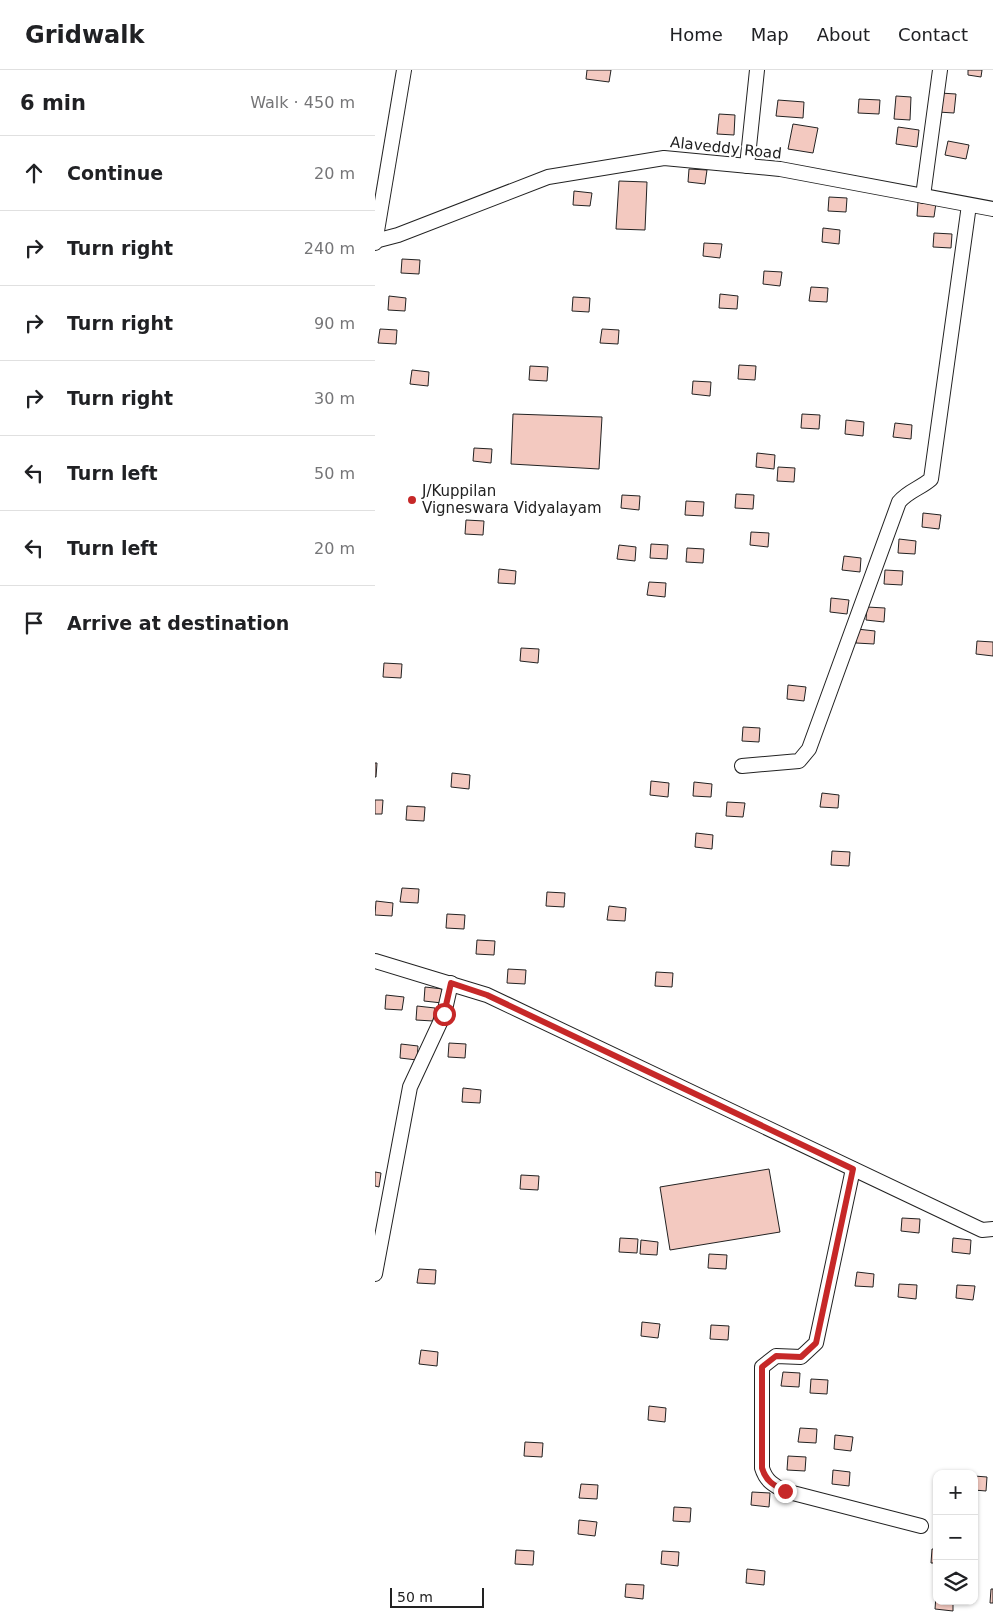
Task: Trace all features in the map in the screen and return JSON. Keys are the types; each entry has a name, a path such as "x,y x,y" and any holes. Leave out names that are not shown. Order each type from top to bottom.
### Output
{"street":[{"path":"375,241 404,70"},
{"path":"747,166 757,70"},
{"path":"923,196 940,70"},
{"name":"Alaveddy Road","path":"375,241 398,235 548,177 665,158 780,169 993,209"},
{"path":"742,766 799,761 809,749 899,502 907,492 923,486 931,479 969,205"},
{"path":"375,961 487,995 982,1230 993,1229"},
{"path":"375,1274 410,1087 444,1014 451,983"},
{"path":"853,1169 816,1343 801,1357 776,1356 762,1367 762,1468 765,1477 771,1484 785,1491 921,1526"}],"building":[{"path":"587,70 611,70 609,82 586,79"},
{"path":"968,70 982,70 981,77 968,75"},
{"path":"940,93 956,94 954,113 938,112"},
{"path":"896,96 911,97 910,120 894,119"},
{"path":"859,99 880,100 879,114 858,113"},
{"path":"778,100 804,102 803,118 776,116"},
{"path":"719,114 735,115 734,135 717,134"},
{"path":"793,124 818,128 813,153 788,149"},
{"path":"898,127 919,130 917,147 896,144"},
{"path":"948,141 969,145 966,159 945,155"},
{"path":"689,169 707,170 705,184 688,182"},
{"path":"619,181 647,182 645,230 616,229"},
{"path":"574,191 592,193 590,206 573,205"},
{"path":"829,197 847,198 846,212 828,211"},
{"path":"918,202 936,203 934,217 917,216"},
{"path":"823,228 840,230 839,244 822,242"},
{"path":"934,233 952,234 951,248 933,247"},
{"path":"704,243 722,244 720,258 703,256"},
{"path":"402,259 420,260 419,274 401,273"},
{"path":"764,271 782,272 780,286 763,284"},
{"path":"811,287 828,288 827,302 809,301"},
{"path":"720,294 738,296 737,309 719,308"},
{"path":"389,296 406,298 405,311 388,310"},
{"path":"573,297 590,298 589,312 572,311"},
{"path":"380,329 397,330 396,344 378,343"},
{"path":"602,329 619,330 618,344 600,343"},
{"path":"739,365 756,366 755,380 738,379"},
{"path":"530,366 548,367 547,381 529,380"},
{"path":"412,370 429,372 428,386 410,384"},
{"path":"693,381 711,382 710,396 692,394"},
{"path":"513,414 602,417 599,469 511,464"},
{"path":"802,414 820,415 819,429 801,428"},
{"path":"846,420 864,422 863,436 845,434"},
{"path":"895,423 912,425 911,439 893,437"},
{"path":"474,448 492,449 491,463 473,461"},
{"path":"757,453 775,455 774,469 756,467"},
{"path":"778,467 795,468 794,482 777,481"},
{"path":"736,494 754,495 753,509 735,508"},
{"path":"622,495 640,496 639,510 621,508"},
{"path":"686,501 704,502 703,516 685,515"},
{"path":"923,513 941,515 939,529 922,527"},
{"path":"466,520 484,521 483,535 465,534"},
{"path":"751,532 769,533 768,547 750,545"},
{"path":"899,539 916,541 915,554 898,553"},
{"path":"651,544 668,545 667,559 650,558"},
{"path":"619,545 636,547 635,561 617,559"},
{"path":"687,548 704,549 703,563 686,562"},
{"path":"844,556 861,558 860,572 842,570"},
{"path":"499,569 516,571 515,584 498,583"},
{"path":"885,570 903,571 902,585 884,584"},
{"path":"649,582 666,583 665,597 647,595"},
{"path":"831,598 849,600 847,614 830,612"},
{"path":"867,607 885,608 884,622 866,620"},
{"path":"857,629 875,631 874,644 856,643"},
{"path":"977,641 993,642 993,656 976,654"},
{"path":"521,648 539,649 538,663 520,661"},
{"path":"384,663 402,664 401,678 383,677"},
{"path":"788,685 806,687 804,701 787,699"},
{"path":"743,727 760,728 759,742 742,741"},
{"path":"375,763 377,763 376,777 375,777"},
{"path":"452,773 470,775 469,789 451,787"},
{"path":"651,781 669,783 668,797 650,795"},
{"path":"694,782 712,784 711,797 693,796"},
{"path":"822,793 839,795 838,808 820,807"},
{"path":"375,800 383,800 382,814 375,814"},
{"path":"727,802 745,803 743,817 726,816"},
{"path":"407,806 425,807 424,821 406,820"},
{"path":"696,833 713,835 712,849 695,847"},
{"path":"832,851 850,852 849,866 831,865"},
{"path":"402,888 419,889 418,903 400,902"},
{"path":"547,892 565,893 564,907 546,906"},
{"path":"376,901 393,903 392,916 375,915"},
{"path":"609,906 626,908 625,921 607,920"},
{"path":"447,914 465,915 464,929 446,928"},
{"path":"477,940 495,941 494,955 476,954"},
{"path":"508,969 526,970 525,984 507,983"},
{"path":"656,972 673,973 672,987 655,986"},
{"path":"425,987 443,989 442,1003 424,1001"},
{"path":"386,995 404,997 402,1010 385,1009"},
{"path":"417,1006 435,1008 433,1021 416,1020"},
{"path":"449,1043 466,1044 465,1058 448,1057"},
{"path":"401,1044 418,1046 417,1060 400,1058"},
{"path":"463,1088 481,1090 480,1103 462,1102"},
{"path":"769,1169 780,1232 670,1250 660,1187"},
{"path":"375,1172 381,1173 379,1187 375,1186"},
{"path":"521,1175 539,1176 538,1190 520,1189"},
{"path":"902,1218 920,1219 919,1233 901,1231"},
{"path":"620,1238 638,1239 637,1253 619,1252"},
{"path":"953,1238 971,1240 970,1254 952,1252"},
{"path":"641,1240 658,1242 657,1255 640,1254"},
{"path":"709,1254 727,1255 726,1269 708,1268"},
{"path":"419,1269 436,1270 435,1284 417,1283"},
{"path":"857,1272 874,1274 873,1287 855,1286"},
{"path":"899,1284 917,1285 916,1299 898,1297"},
{"path":"957,1285 975,1286 973,1300 956,1298"},
{"path":"642,1322 660,1324 658,1338 641,1336"},
{"path":"711,1325 729,1326 728,1340 710,1339"},
{"path":"421,1350 438,1352 437,1366 419,1364"},
{"path":"783,1372 800,1373 799,1387 781,1386"},
{"path":"811,1379 828,1380 827,1394 810,1393"},
{"path":"649,1406 666,1408 665,1422 648,1420"},
{"path":"800,1428 817,1429 816,1443 798,1442"},
{"path":"835,1435 853,1437 851,1451 834,1449"},
{"path":"525,1442 543,1443 542,1457 524,1456"},
{"path":"788,1456 806,1457 805,1471 787,1470"},
{"path":"833,1470 850,1472 849,1486 832,1484"},
{"path":"978,1476 987,1477 986,1491 978,1490"},
{"path":"581,1484 598,1485 597,1499 579,1498"},
{"path":"752,1492 770,1493 769,1507 751,1505"},
{"path":"674,1507 691,1508 690,1522 673,1521"},
{"path":"579,1520 597,1522 595,1536 578,1534"},
{"path":"932,1549 933,1549 933,1563 931,1563"},
{"path":"516,1550 534,1551 533,1565 515,1564"},
{"path":"662,1551 679,1552 678,1566 661,1564"},
{"path":"747,1569 765,1571 764,1585 746,1583"},
{"path":"626,1584 644,1585 643,1599 625,1597"},
{"path":"991,1589 993,1589 993,1603 990,1603"},
{"path":"935,1605 953,1605 953,1611 935,1609"}],"place":[{"name":"J/Kuppilan Vigneswara Vidyalayam","path":"412,500"}],"route":[{"path":"444,1014 451,983 487,995 853,1169 816,1343 801,1357 776,1356 762,1367 762,1468 765,1477 771,1484 785,1491"}]}
